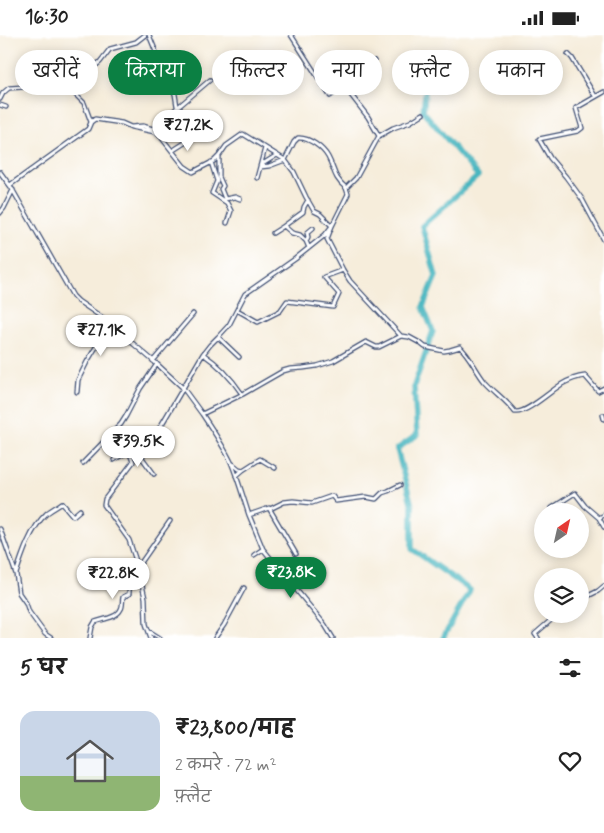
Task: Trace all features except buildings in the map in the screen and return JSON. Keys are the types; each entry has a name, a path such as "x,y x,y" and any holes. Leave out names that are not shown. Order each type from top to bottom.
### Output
{"street":[{"path":"91,122 84,103 73,92 71,85 100,61 110,49 136,42 147,35 155,50"},
{"path":"291,35 314,71"},
{"path":"568,54 595,96"},
{"path":"131,127 143,126 153,129 210,80"},
{"path":"0,99 3,93 15,88"},
{"path":"604,92 576,108 582,128 578,131 539,139 550,158 582,199 604,240"},
{"path":"175,95 177,107"},
{"path":"351,95 368,117 379,136"},
{"path":"0,105 6,107"},
{"path":"346,188 356,178 379,136 423,114"},
{"path":"10,185 88,129 91,122 95,119 122,123 155,132 162,137 184,167 193,172 214,161 226,146 243,134 285,160 294,172 314,211 320,214 332,226"},
{"path":"172,151 194,137"},
{"path":"260,167 285,160 294,142 298,138 303,137 316,144 327,156 334,174 346,188 348,194 327,239 350,281 401,336"},
{"path":"257,178 264,147"},
{"path":"260,167 277,155"},
{"path":"219,156 219,177 225,199 235,197 240,199"},
{"path":"211,162 217,181 212,193 227,203 231,211 227,223"},
{"path":"0,172 13,190 74,297 103,318 157,364 183,388 202,414 220,441 231,463 263,549 325,625 333,638"},
{"path":"0,213 13,190"},
{"path":"273,233 303,212 308,200"},
{"path":"311,215 314,211"},
{"path":"284,226 292,233 300,235 306,241 309,248"},
{"path":"114,460 129,451 137,451 159,429 210,345 229,325 245,294 295,259 325,235 332,226"},
{"path":"306,241 307,233 314,228"},
{"path":"236,310 258,322 280,311 287,301 333,307 339,294 324,277 343,270"},
{"path":"153,361 193,314"},
{"path":"77,392 78,380 99,342 99,330 103,318"},
{"path":"202,414 283,371 317,366 344,355 360,344 366,342 379,347 401,336 409,337 425,347 444,351 460,347 484,381 504,398 515,413 526,410 562,384 580,377 585,376 598,391 604,388"},
{"path":"218,337 239,357"},
{"path":"204,354 235,384 242,394"},
{"path":"84,463 121,424 140,389 157,364"},
{"path":"159,429 173,439"},
{"path":"129,451 133,462 105,499 104,505 130,540 138,567 144,598 146,624 151,638"},
{"path":"137,451 154,474"},
{"path":"236,476 260,459 275,468"},
{"path":"231,463 243,470"},
{"path":"249,515 270,509 284,502 312,503 332,496 336,501 366,497 376,499 382,493 400,485"},
{"path":"559,503 575,493 583,503"},
{"path":"16,574 21,557 36,527 47,513 62,503 73,516 80,510"},
{"path":"270,509 296,554"},
{"path":"589,509 599,518 604,527"},
{"path":"599,518 604,515"},
{"path":"90,638 92,627 95,623 114,616 120,611 123,597 129,594 130,574 134,567 138,567 170,521"},
{"path":"0,529 16,574 19,593 26,603 29,612 51,638"},
{"path":"254,555 263,549"},
{"path":"589,596 604,586"},
{"path":"215,638 244,588"},
{"path":"538,638 535,634 548,623"},
{"path":"150,632 160,638"}],"waterway":[{"path":"425,95 423,111 478,176 422,226 436,276 423,307 433,331 414,386 417,435 397,449 412,506 412,549 470,590 443,638"}]}
